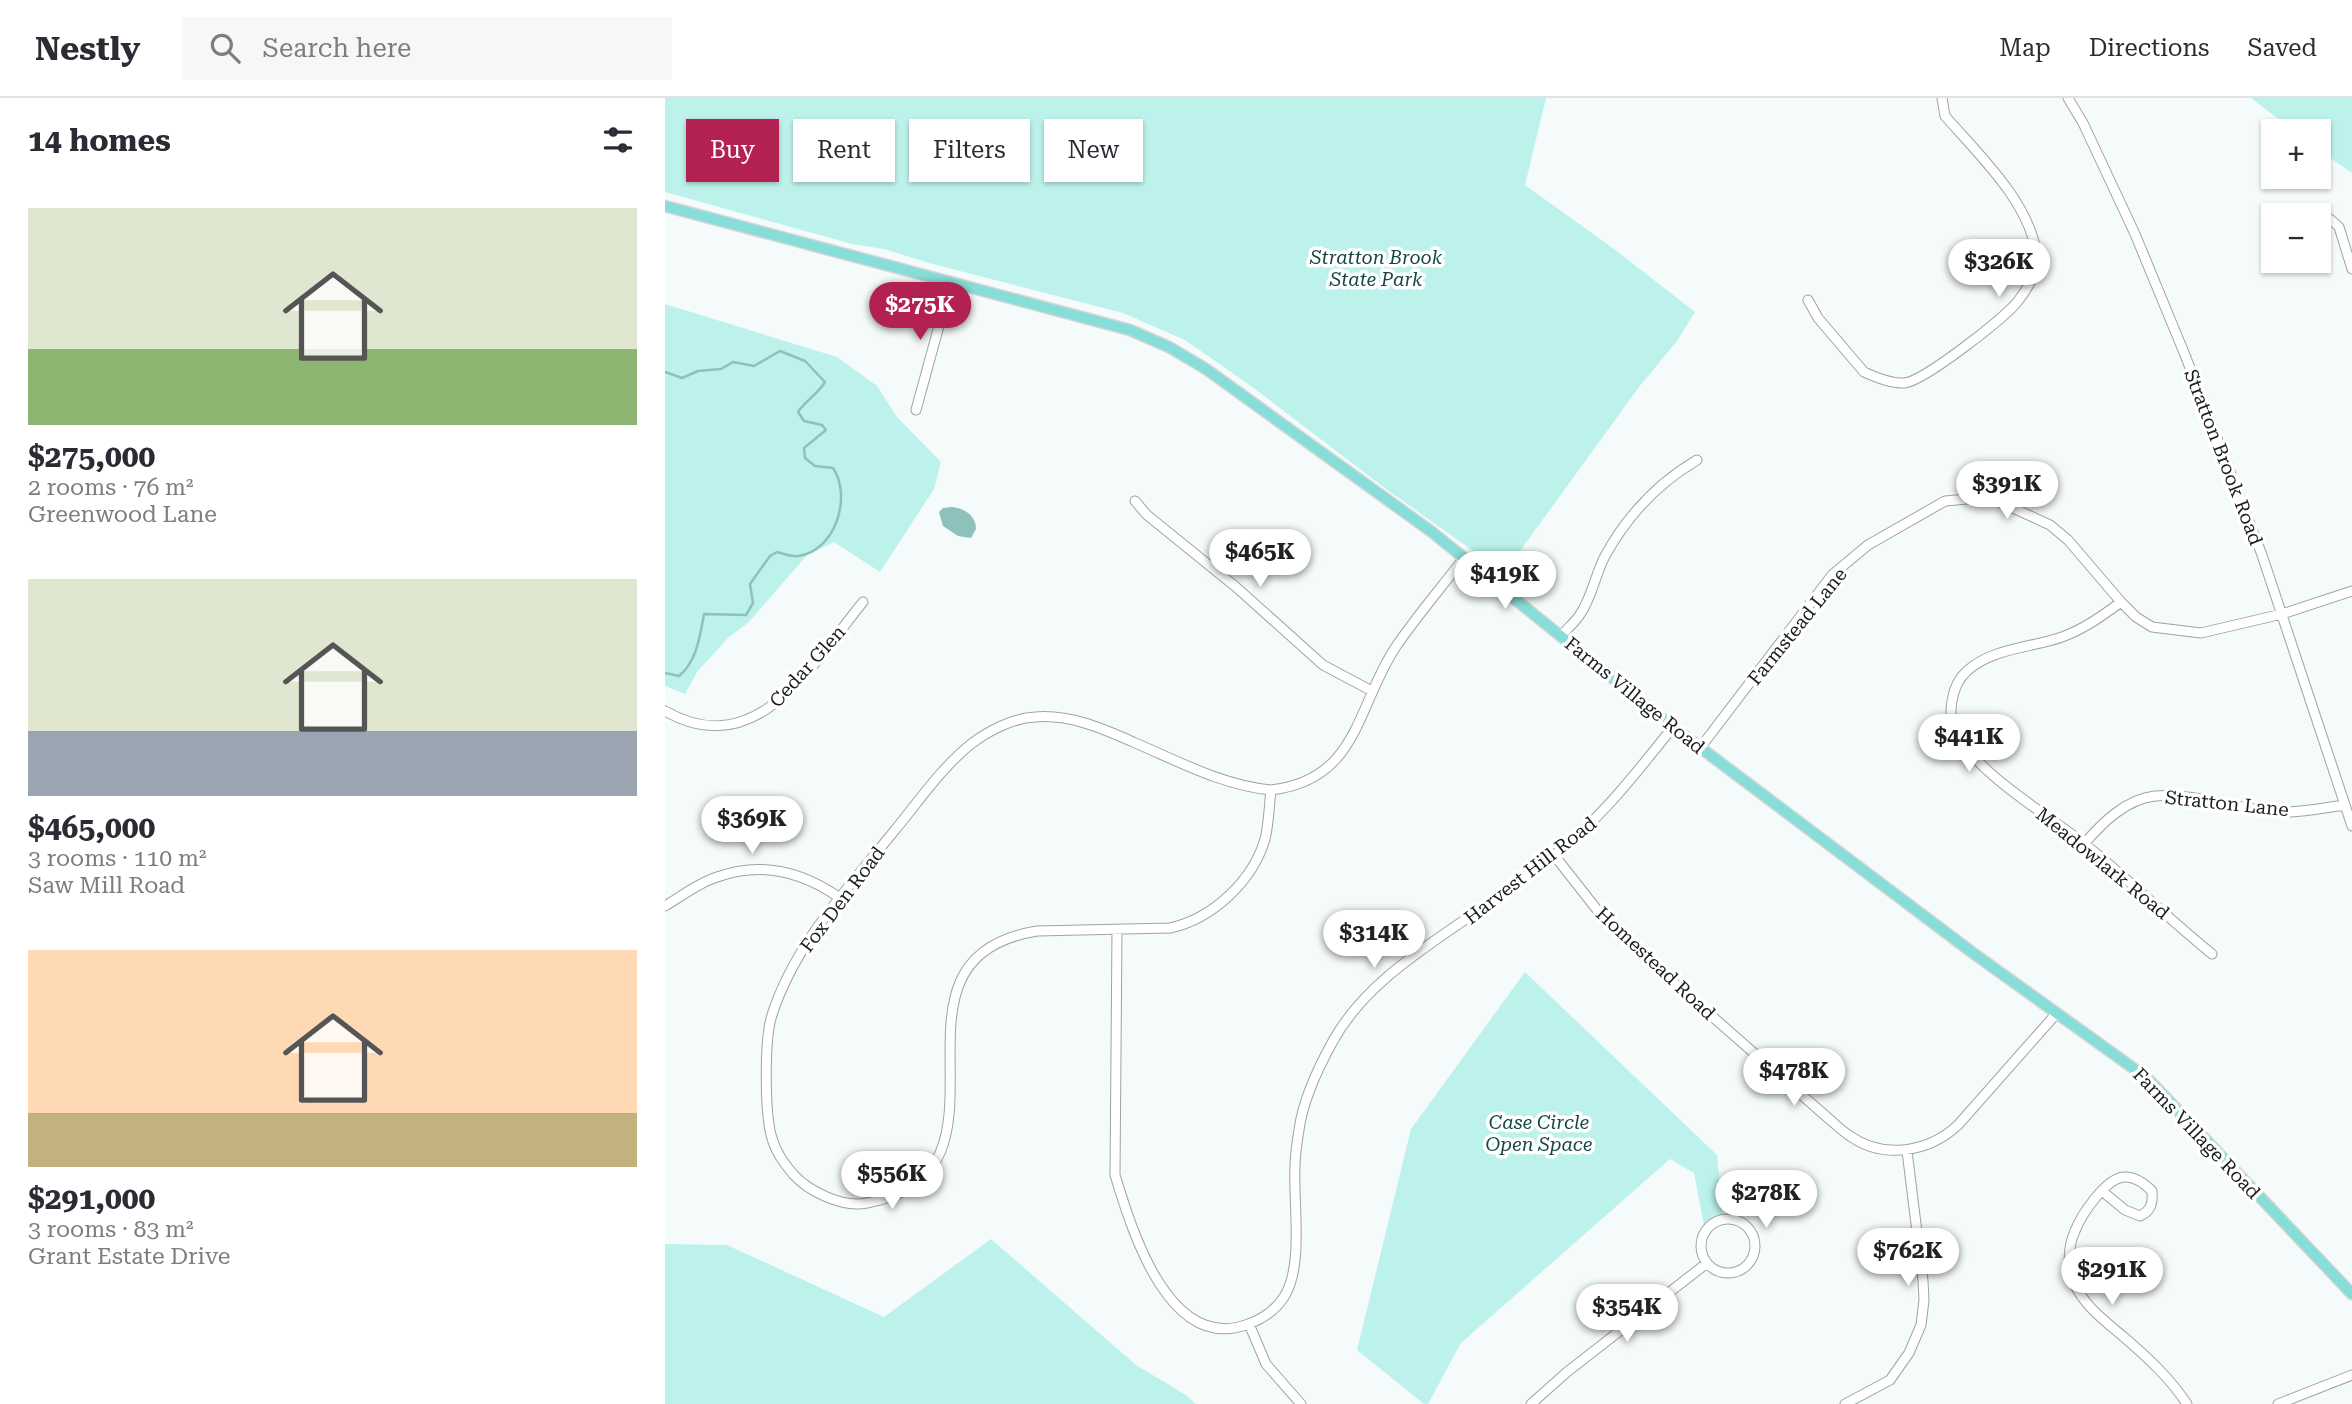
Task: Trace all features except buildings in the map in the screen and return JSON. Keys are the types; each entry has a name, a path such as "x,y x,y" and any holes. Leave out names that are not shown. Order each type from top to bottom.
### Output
{"main road":[{"name":"Farms Village Road","path":"665,206 1130,330 1169,346 1236,390 1464,558 1700,748 2056,1014 2147,1077 2352,1294"}],"street":[{"path":"1808,300 1818,318 1864,372 1874,377 1905,383 1928,373 2017,303 2032,279 2037,260 2030,232 2019,204 1945,116 1942,98"},
{"name":"Stratton Brook Road","path":"2068,98 2098,153 2160,292 2262,555 2352,826"},
{"path":"2331,220 2339,227 2351,265"},
{"path":"916,410 951,282"},
{"path":"1561,636 1580,614 1604,558 1624,525 1649,497 1680,470 1697,460"},
{"name":"Farmstead Lane","path":"1700,748 1832,575 1868,545 1945,501 1989,497 2050,525 2068,540 2136,617 2152,626 2201,634 2282,614 2352,591"},
{"path":"1135,501 1147,515 1236,587 1323,665 1372,691"},
{"name":"Fox Den Road","path":"1271,790 1265,838 1248,873 1235,890 1186,925 1170,928 1037,931 1016,934 985,951 976,960 958,985 951,1009 950,1122 944,1146 934,1166 921,1180 901,1193 854,1204 816,1193 802,1184 779,1157 771,1136 768,1109 770,1018 795,962 840,898 968,746 986,733 1033,716 1081,721 1226,781 1271,790 1298,784 1324,771 1340,758 1354,735 1372,691 1395,649 1464,558"},
{"name":"Cedar Glen","path":"665,711 689,721 728,727 767,711 794,687 863,602"},
{"name":"Meadowlark Road","path":"2121,602 2094,623 2061,638 2010,650 1982,660 1966,671 1954,688 1951,718 1956,734 1981,765 2147,895 2212,954"},
{"name":"Harvest Hill Road","path":"1117,930 1115,1175 1121,1196 1140,1248 1172,1303 1187,1318 1202,1325 1220,1328 1249,1324 1265,1316 1277,1305 1285,1296 1292,1279 1295,1259 1295,1165 1299,1126 1318,1069 1335,1038 1363,1000 1425,946 1554,855 1609,806 1673,727"},
{"name":"Stratton Lane","path":"2084,844 2102,824 2123,808 2154,796 2279,812 2344,805"},
{"name":"Homestead Road","path":"1554,855 1598,911 1640,953 1843,1130 1863,1143 1882,1149 1907,1151 1941,1139 1958,1125 2056,1014"},
{"path":"665,906 717,877 760,870 789,872 820,885 840,898"},
{"path":"1845,1404 1890,1380 1909,1353 1921,1325 1923,1281 1907,1151"},
{"path":"2102,1191 2125,1210 2140,1216 2150,1208 2153,1200 2151,1191 2145,1184 2125,1176 2107,1185 2102,1191 2074,1231 2069,1264 2072,1279 2088,1306 2169,1379 2187,1404"},
{"path":"1726,1219 1735,1220 1750,1230 1755,1248 1747,1264 1732,1272 1722,1272 1707,1263 1703,1256 1701,1240 1710,1225 1726,1219"},
{"path":"1531,1404 1567,1372 1707,1263"},
{"path":"1249,1324 1266,1364 1301,1404"},
{"path":"2278,1404 2352,1375"}],"green space":[{"name":"Stratton Brook State Park","path":"665,98 1546,98 1525,185 1695,312 1677,341 1639,387 1504,573 1185,340 1123,313 884,249 852,244 665,192"},
{"path":"2251,98 2352,98 2352,173 2331,158 2331,119 2278,119"},
{"path":"665,304 837,357 877,386 897,417 941,462 934,489 880,572 834,542 807,555 749,622 729,637 697,672 685,694 665,686"},
{"name":"Case Circle Open Space","path":"1525,972 1717,1155 1723,1218 1712,1219 1704,1226 1694,1173 1670,1159 1461,1343 1428,1404 1424,1404 1357,1350 1411,1129"},
{"path":"991,1239 1136,1365 1196,1404 665,1404 665,1244 727,1245 884,1317"}],"shaded area":[{"path":"951,507 972,516 976,529 971,538 958,536 943,526 939,512 943,508"}],"waterway":[{"path":"665,372 682,378 698,371 721,369 733,362 754,366 780,351 805,361 825,382 798,412 804,421 822,425 826,430 804,448 805,458 815,466 833,468 841,493 837,521 822,544 811,552 798,556 777,552 770,556 750,584 753,603 746,615 704,614 697,648 690,663 679,676 665,673"}]}
